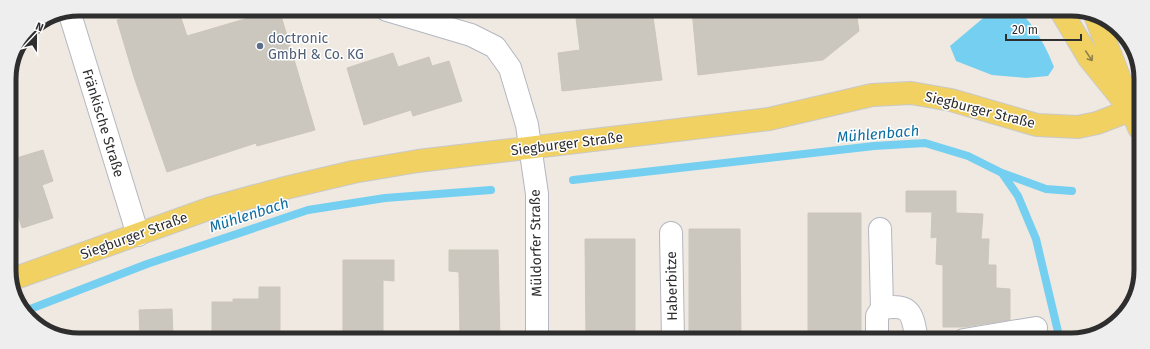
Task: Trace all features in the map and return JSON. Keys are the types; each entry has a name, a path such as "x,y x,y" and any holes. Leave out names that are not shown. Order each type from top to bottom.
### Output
{"main road":[{"path":"1064,16 1089,58 1134,118"},
{"path":"1098,22 1134,116"},
{"name":"Siegburger Straße","path":"17,278 211,208 282,188 353,172 418,161 769,119 872,95 911,93 938,98 1037,125 1078,127 1097,122 1134,119"}],"street":[{"path":"406,16 471,36 495,47 510,68 527,125 530,148"},
{"name":"Fränkische Straße","path":"71,17 138,235"},
{"name":"Müldorfer Straße","path":"530,148 537,194 537,333"},
{"path":"876,333 877,316 882,308 880,229"},
{"name":"Haberbitze","path":"671,233 673,333"},
{"path":"882,308 896,306 907,309 912,314 916,333"},
{"path":"1006,333 1036,328"}],"water":[{"path":"986,16 1023,16 1038,35 1048,52 1054,67 1048,76 1026,78 992,75 956,61 950,46"}],"building":[{"path":"130,16 180,16 187,36 255,16 281,16 315,130 257,146 256,143 167,172 134,77 117,20"},
{"path":"576,16 653,16 662,80 562,91 558,53 580,50"},
{"path":"693,16 857,16 859,31 823,60 698,75"},
{"path":"393,53 398,67 429,57 432,66 449,61 462,101 413,116 411,110 364,125 347,68"},
{"path":"43,150 53,181 42,185 53,218 22,228 16,209 16,158"},
{"path":"906,191 956,191 956,213 983,214 981,239 989,239 988,265 996,265 996,288 1010,289 1010,320 964,327 943,327 943,265 936,264 937,237 931,238 932,212 906,212"},
{"path":"808,213 861,213 861,333 808,333"},
{"path":"689,229 740,229 741,333 689,333"},
{"path":"585,239 635,239 635,333 586,333"},
{"path":"449,250 498,250 500,333 460,333 459,272 449,271"},
{"path":"343,260 394,260 394,281 383,280 383,333 343,333"},
{"path":"259,287 280,287 280,333 212,333 212,302 233,302 233,299 259,299"},
{"path":"172,309 173,333 140,333 139,310"}],"waterway":[{"name":"Mühlenbach","path":"573,180 874,146 925,143 968,156 1002,173 1046,189 1072,191"},
{"name":"Mühlenbach","path":"1002,173 1018,196 1036,239 1058,333"},
{"name":"Mühlenbach","path":"30,309 147,264 308,210 385,198 491,190"}],"place":[{"name":"doctronic GmbH & Co. KG","path":"260,46"}]}
